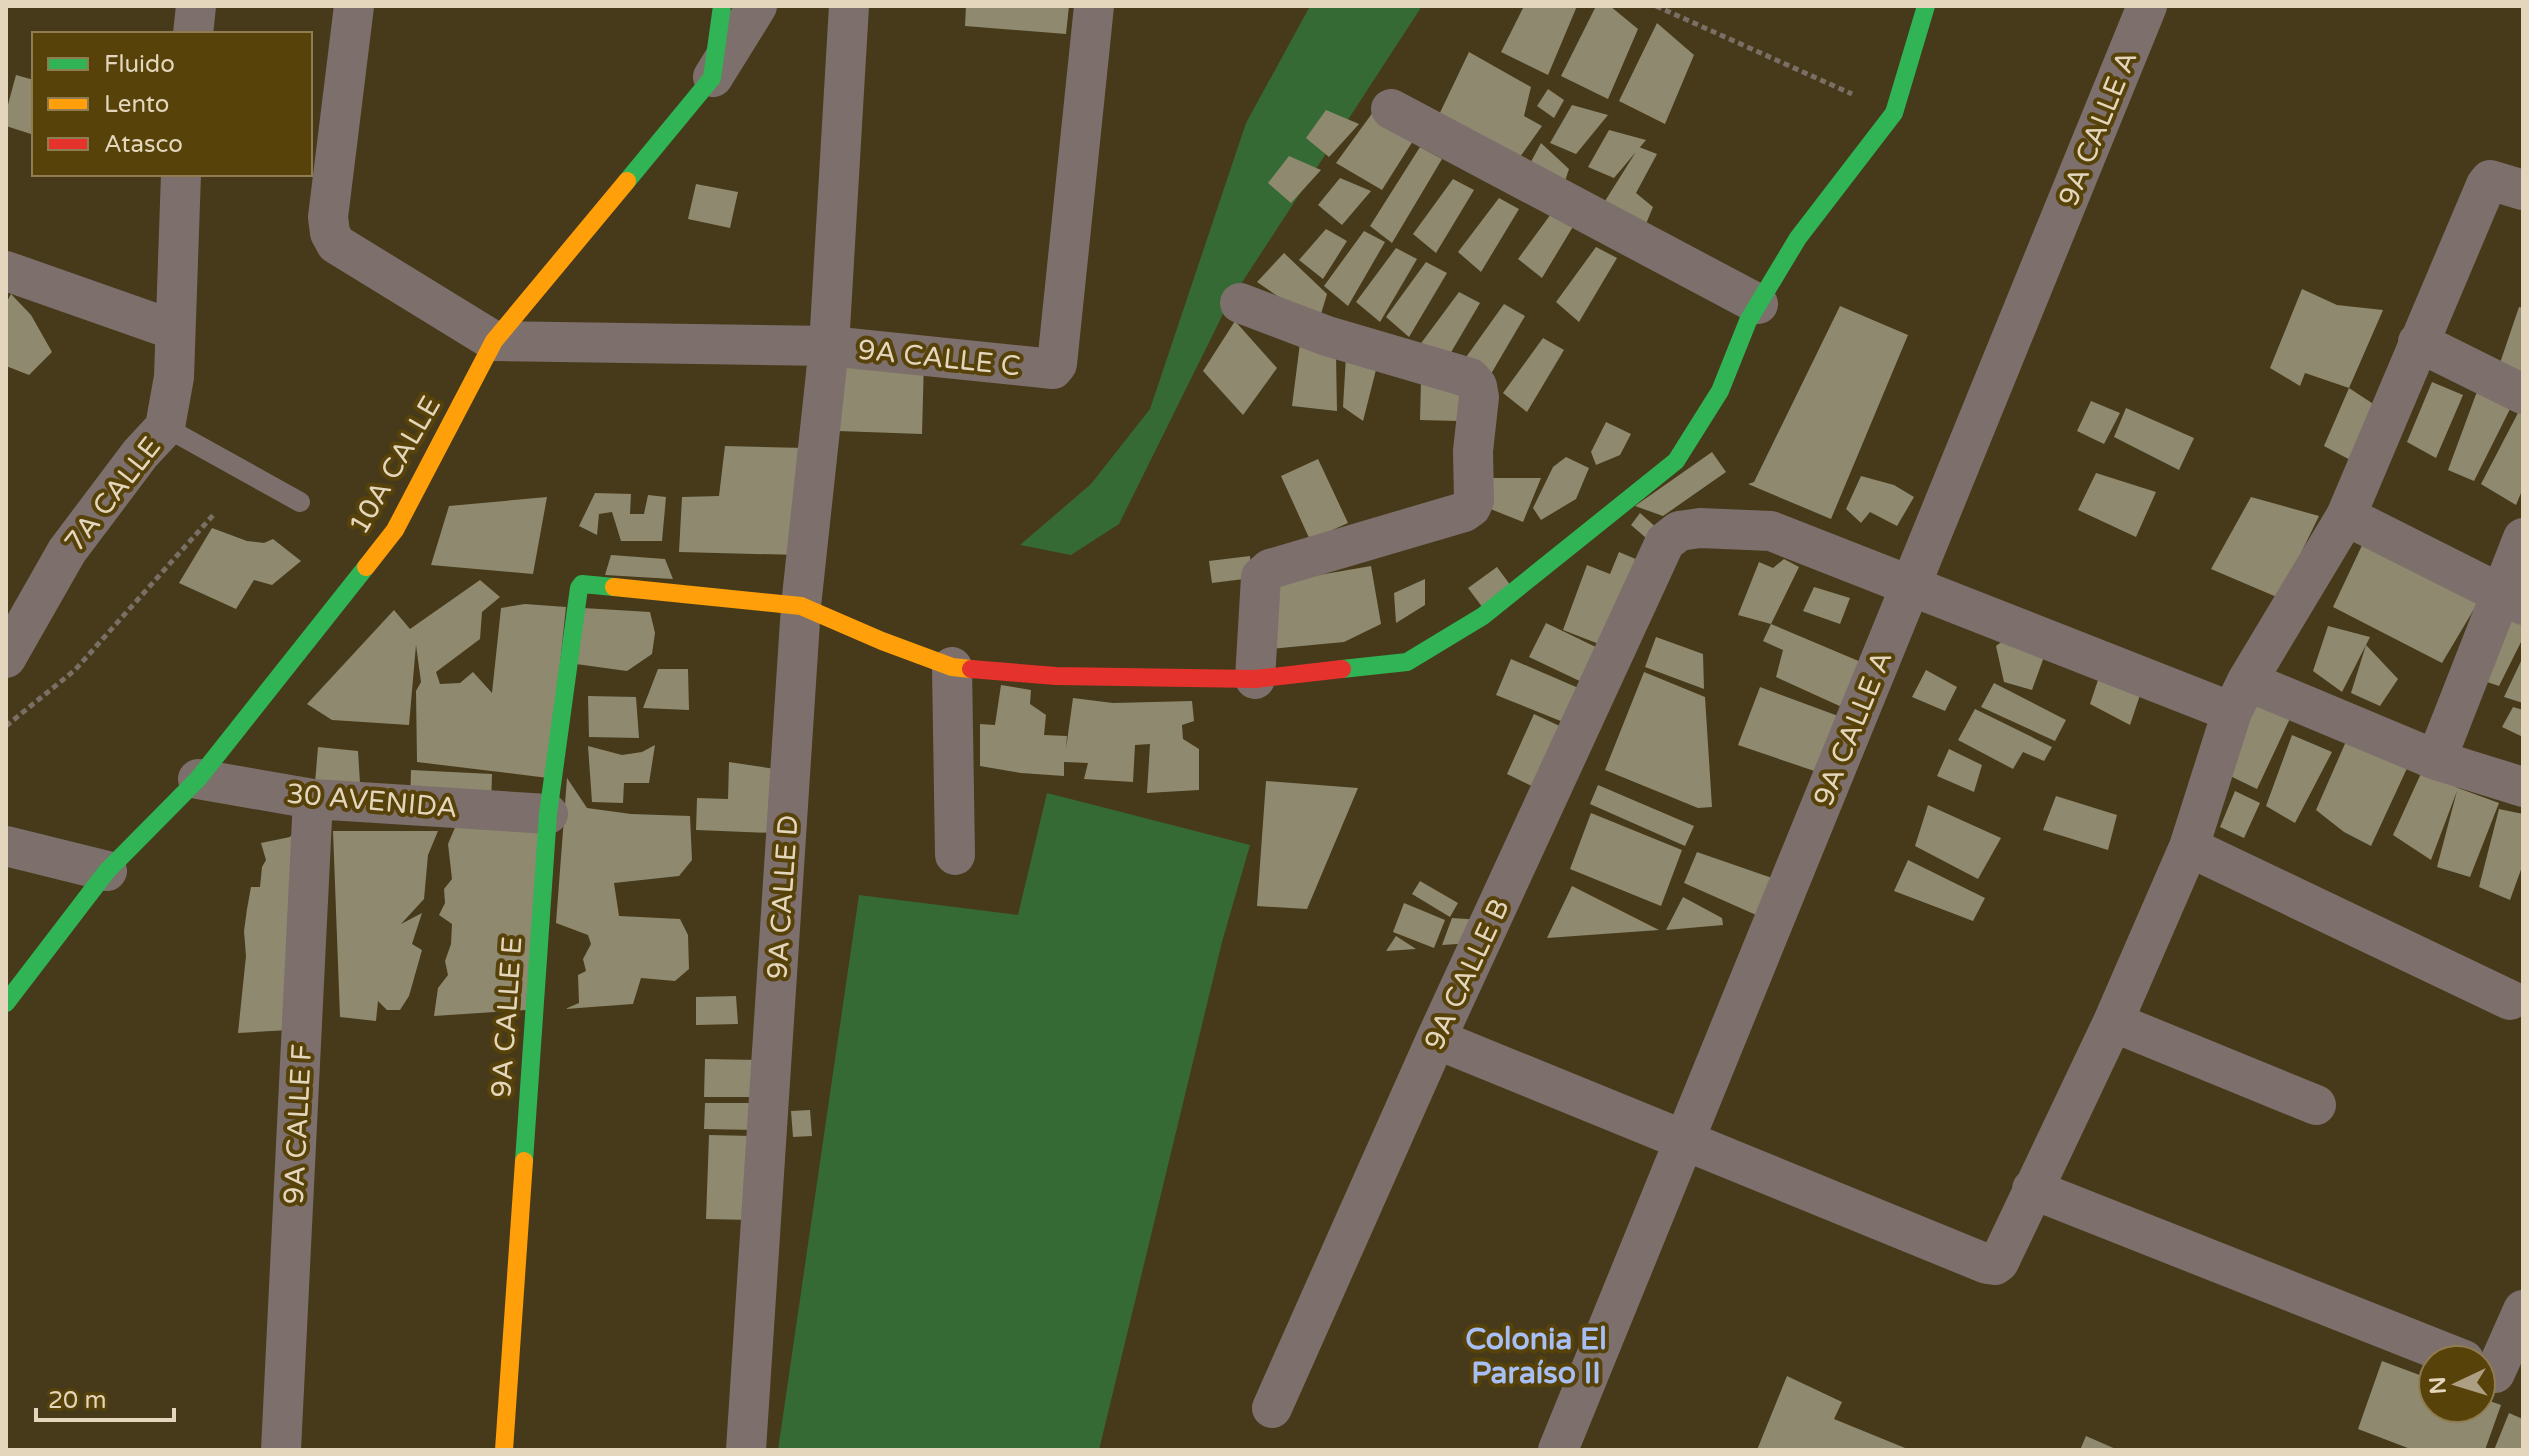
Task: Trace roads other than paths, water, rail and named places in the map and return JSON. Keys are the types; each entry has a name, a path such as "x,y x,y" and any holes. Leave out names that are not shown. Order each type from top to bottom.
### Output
{"street":[{"path":"193,32 196,6"},
{"path":"354,6 328,217 330,233 336,244 494,341"},
{"path":"712,78 722,6"},
{"path":"712,78 757,6"},
{"name":"9A CALLE D","path":"746,1450 801,606 829,346 849,6"},
{"name":"9A CALLE C","path":"494,341 829,346 1053,369 1057,364 1094,6"},
{"path":"801,606 952,667 1056,676 1255,679 1407,662 1483,616 1676,461 1720,391 1748,321 1798,238 1894,113 1926,6"},
{"name":"9A CALLE A","path":"1558,1450 2147,6"},
{"name":"10A CALLE","path":"6,1003 107,871 198,779 395,530 494,341 712,78"},
{"path":"1391,109 1758,304"},
{"name":"7A CALLE","path":"6,658 67,551 140,454 165,427 174,377 181,176"},
{"path":"1436,1039 1987,1264 1999,1262 2113,1022 2189,847 2239,696 2346,516 2486,185 2490,180 2496,180 2523,190"},
{"path":"6,271 174,330"},
{"path":"1240,303 1327,336 1470,378 1477,386 1479,397 1473,451 1474,500 1471,507 1464,512 1270,569 1261,577 1255,679"},
{"path":"2418,342 2523,394"},
{"path":"2346,516 2512,601"},
{"name":"9A CALLE B","path":"1272,1408 1436,1039 1665,542 1679,531 1700,528 1771,531 1911,585"},
{"path":"2436,760 2512,601 2523,538"},
{"name":"9A CALLE E","path":"504,1450 548,814 579,588 586,583 801,606"},
{"path":"1911,585 2239,696 2523,787"},
{"path":"952,667 955,855"},
{"name":"30 AVENIDA","path":"198,779 313,799 548,814"},
{"name":"9A CALLE F","path":"281,1450 313,799"},
{"path":"6,846 107,871"},
{"path":"2189,847 2510,1000"},
{"path":"2113,1022 2316,1105"},
{"path":"2032,1189 2423,1344"},
{"path":"2497,1360 2523,1310"}],"lane":[{"path":"165,427 300,502"}],"district":[{"name":"Colonia El Paraíso II","path":"1536,1356"}]}
